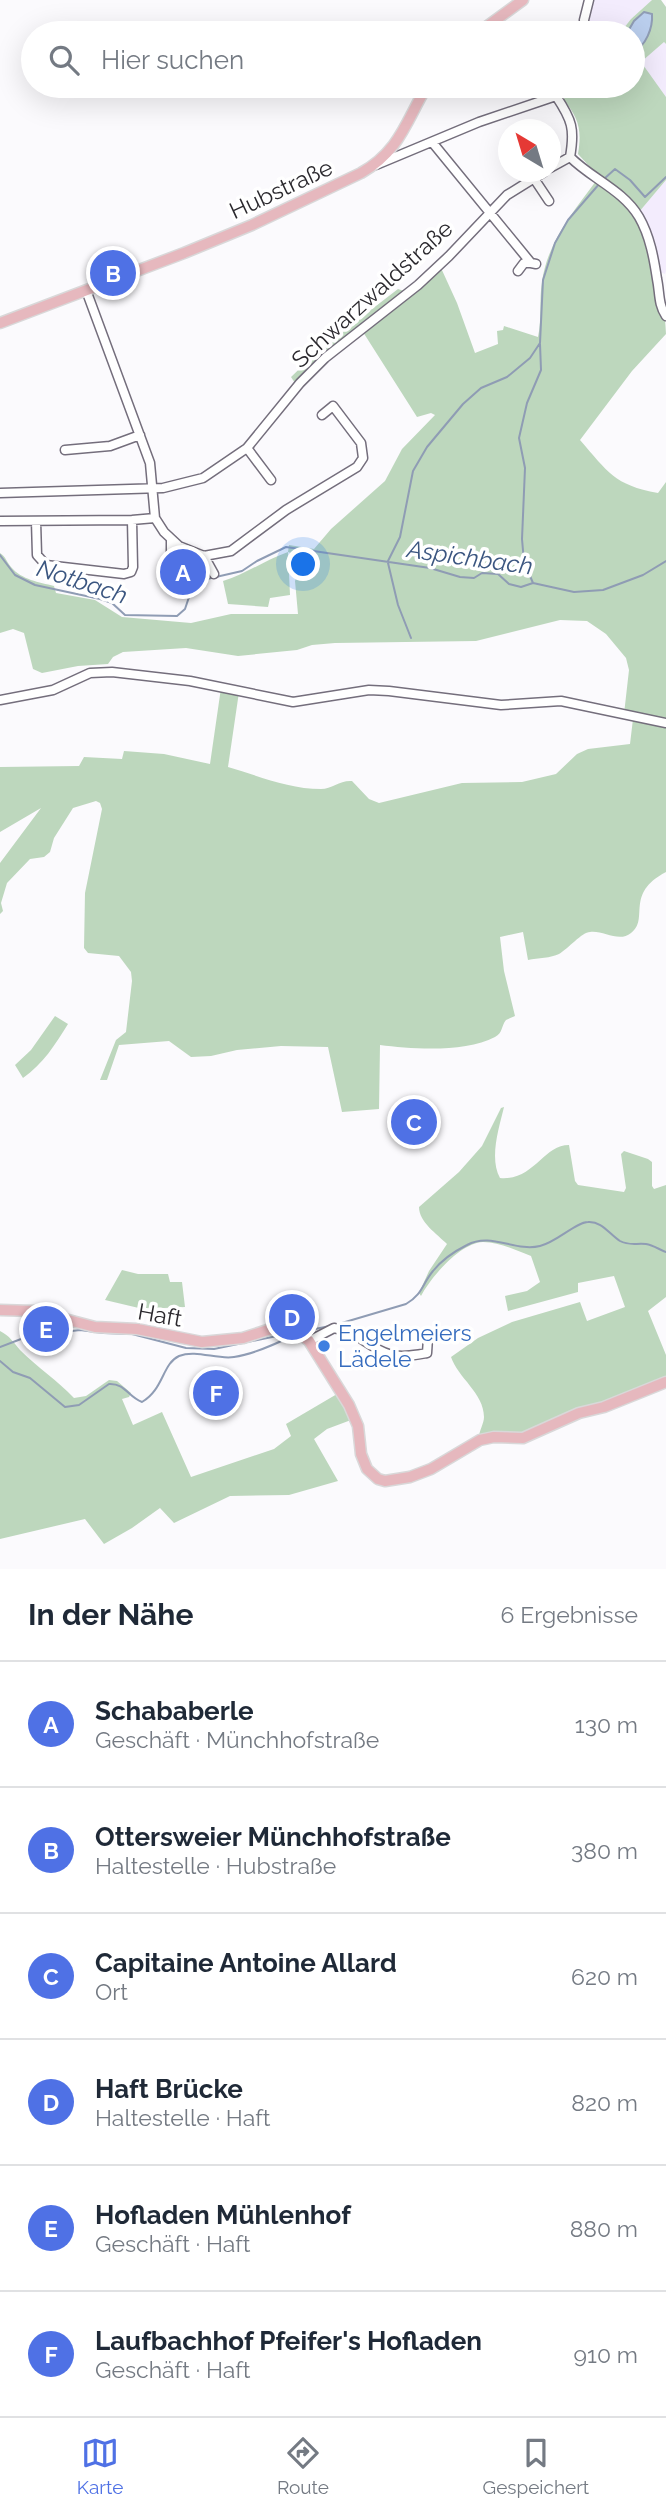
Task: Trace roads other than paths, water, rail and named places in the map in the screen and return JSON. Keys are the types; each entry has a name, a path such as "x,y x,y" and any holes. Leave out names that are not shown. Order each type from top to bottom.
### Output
{"main road":[{"path":"494,21 523,0"},
{"path":"376,165 398,141 421,98"},
{"name":"Hubstraße","path":"0,323 252,225 376,165"},
{"name":"Haft","path":"0,1310 34,1311 83,1325 137,1329 202,1342 243,1338 277,1327 302,1334"},
{"path":"302,1334 349,1405 358,1426 363,1462 378,1479 395,1481 431,1469 480,1440 494,1437 523,1438 579,1413 604,1407 666,1382"}],"street":[{"path":"584,21 589,0"},
{"name":"Hubstraße","path":"376,165 479,122 550,98"},
{"path":"557,98 569,115 574,134 570,157"},
{"path":"432,142 488,213 534,264 524,263 518,271"},
{"path":"561,162 570,157"},
{"path":"570,157 618,194 640,218 654,260 659,300 666,316"},
{"name":"Schwarzwaldstraße","path":"0,493 154,489 175,487 203,478 247,448 300,383 325,358 418,285 488,213 526,182"},
{"path":"536,182 549,201"},
{"path":"86,290 150,463 155,518 171,540 179,546 204,556 231,551 286,510 361,463 361,443 333,406 322,415"},
{"path":"65,450 110,446 140,436"},
{"path":"247,448 271,480"},
{"path":"0,521 155,518"},
{"path":"36,521 37,555 46,565 124,574 131,572 133,567 132,520"},
{"path":"171,540 171,571"},
{"path":"204,556 214,574"},
{"path":"0,700 53,690 90,673 112,672 190,681 293,702 369,690 389,691 501,705 562,701 666,723"},
{"name":"Haft","path":"302,1334 334,1328 357,1334 390,1355 427,1353 428,1338"}],"water":[{"path":"644,12 652,14 645,41 645,21 634,21"}],"waterway":[{"path":"604,179 615,169 630,180 645,197 666,177"},
{"name":"Aspichbach","path":"388,561 400,537 413,471 427,447 463,404 481,388 507,377 530,358 540,343 543,280 555,243 568,220 600,183"},
{"name":"Aspichbach","path":"533,583 524,562 522,539 525,468 519,438 527,403 541,370 540,344"},
{"name":"Notbach","path":"0,555 15,575 35,585 100,599 112,603 125,615 177,616 185,609 194,582 242,571 286,547 430,568 460,577 474,578 482,573 498,574 509,584 521,587 533,583 574,592 603,590 643,575 666,561"},
{"path":"388,563 398,605 411,638"},
{"path":"335,1325 406,1304 419,1293 429,1276 448,1256 476,1242 494,1241 521,1247 540,1246 578,1225 593,1222 623,1243 649,1245 666,1252"},
{"path":"305,1331 330,1326"},
{"path":"64,1332 80,1330 132,1334 186,1348 214,1349 277,1336 281,1340"},
{"path":"0,1361 13,1372 30,1378 65,1407 79,1405 109,1384 123,1388 142,1402 155,1390 169,1365 179,1356 242,1356 296,1334"},
{"path":"0,1347 21,1339"}],"place":[{"name":"Ottersweier Münchhofstraße","path":"113,273"},
{"name":"Schababerle","path":"183,572"},
{"name":"Capitaine Antoine Allard","path":"414,1122"},
{"name":"Haft Brücke","path":"292,1317"},
{"name":"Hofladen Mühlenhof","path":"46,1329"},
{"name":"Engelmeiers Lädele","path":"324,1346"},
{"name":"Laufbachhof Pfeifer's Hofladen","path":"216,1393"}]}
